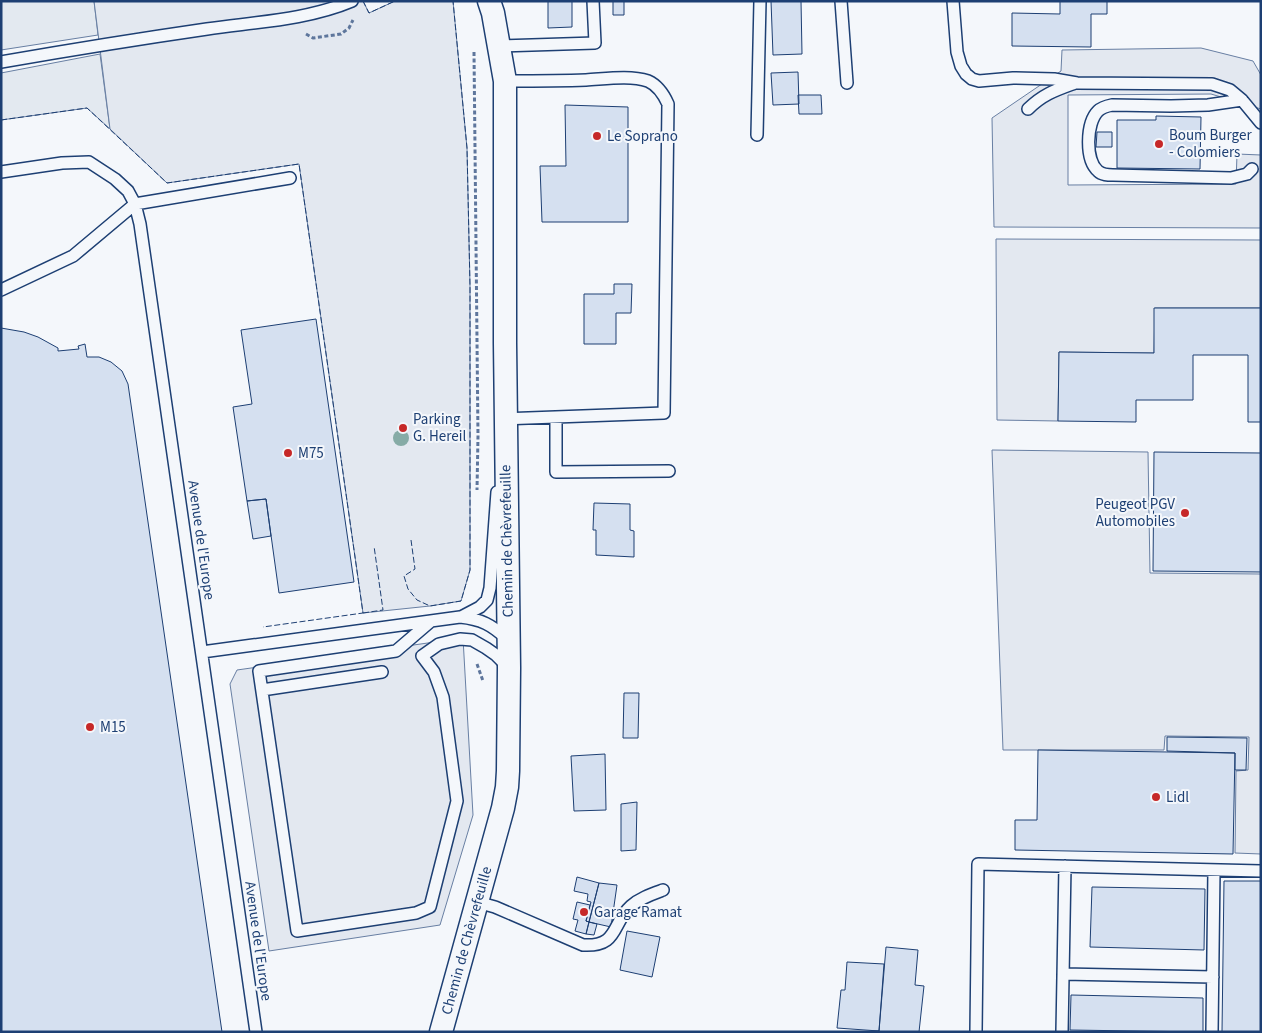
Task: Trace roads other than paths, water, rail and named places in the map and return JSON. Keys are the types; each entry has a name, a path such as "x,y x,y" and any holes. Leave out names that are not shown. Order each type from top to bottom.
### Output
{"street":[{"name":"Chemin de Chèvrefeuille","path":"441,1032 503,808 507,787 509,752 504,419 505,81 495,4"}],"lane":[{"path":"1,62 108,43 278,20 323,11 352,1"},
{"path":"499,44 594,43 594,1"},
{"path":"757,135 760,1"},
{"path":"841,1 847,84"},
{"path":"953,1 957,52 961,66 972,79 978,81 1013,78 1054,78 1077,83 1212,84 1230,90 1242,100 1261,123"},
{"path":"460,618 480,607 486,600 490,588 504,419 664,413 668,104 665,97 649,82 635,78 505,81"},
{"path":"1028,108 1038,99 1053,91 1077,83"},
{"path":"1242,100 1208,105 1112,105 1103,107 1097,112 1089,128 1089,152 1097,170 1103,174 1231,178 1247,174 1252,169"},
{"name":"Avenue de l'Europe","path":"1,172 62,163 89,162 115,179 128,191 135,204 140,224 256,1032"},
{"path":"1,290 73,256 135,204 290,178"},
{"path":"556,417 556,472 669,471"},
{"path":"202,652 460,618 471,618 481,621 496,628 508,640"},
{"path":"431,621 396,651 259,671 297,930 416,913 430,907 456,800 443,697 434,672 422,656 439,644 460,639 472,640 496,655 509,668"},
{"path":"262,690 382,672"},
{"path":"976,1032 978,864 1261,871"},
{"path":"1062,1032 1065,866"},
{"path":"1212,1032 1214,870"},
{"path":"477,902 495,907 583,945 594,946 608,941 631,906 647,895 663,890"},
{"path":"1063,974 1213,977"}],"place":[{"name":"Le Soprano","path":"597,136"},
{"name":"Boum Burger - Colomiers","path":"1159,144"},
{"name":"Parking G. Hereil","path":"403,428"},
{"name":"M75","path":"288,453"},
{"name":"Peugeot PGV Automobiles","path":"1185,513"},
{"name":"M15","path":"90,727"},
{"name":"Lidl","path":"1156,797"},
{"name":"Garage Ramat","path":"584,912"}]}
